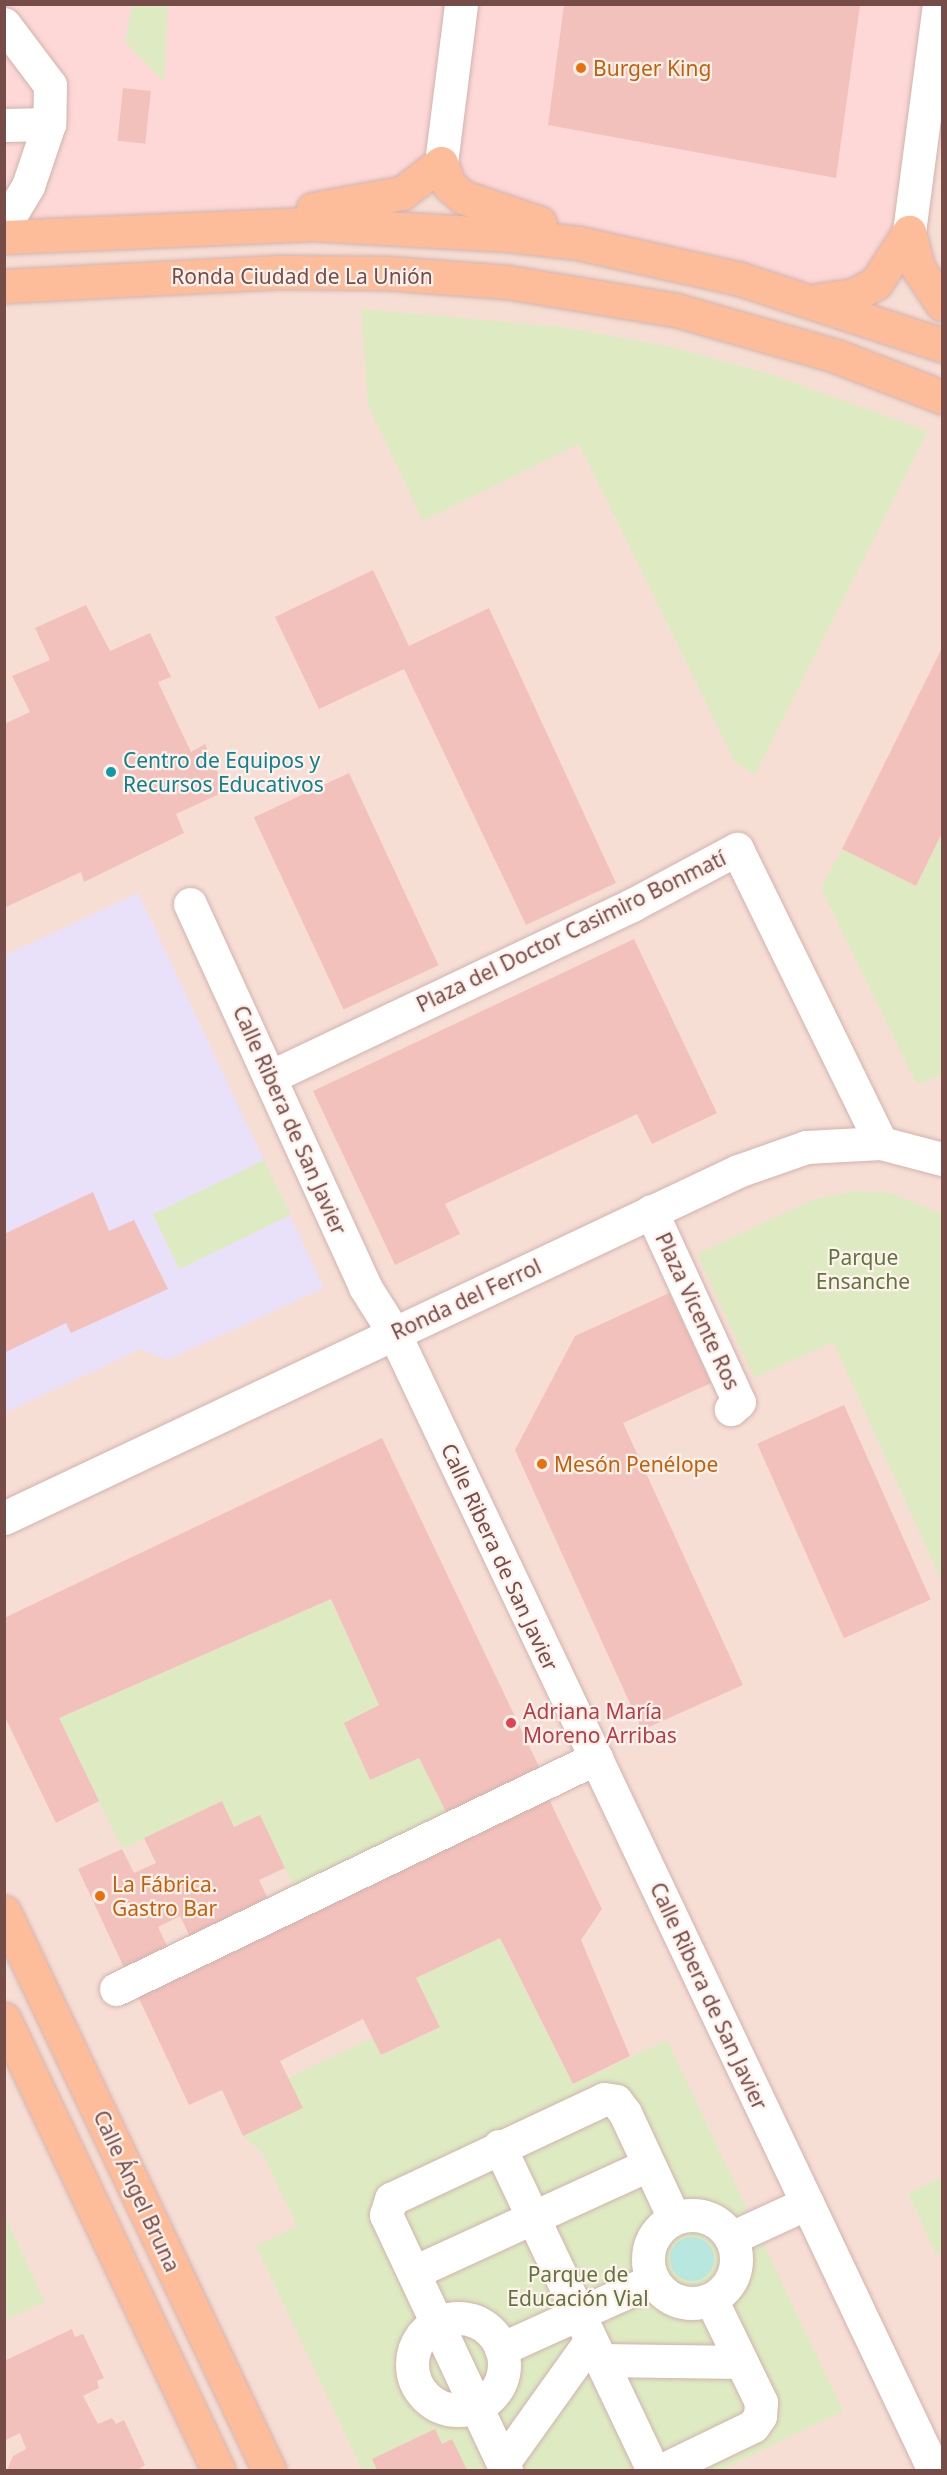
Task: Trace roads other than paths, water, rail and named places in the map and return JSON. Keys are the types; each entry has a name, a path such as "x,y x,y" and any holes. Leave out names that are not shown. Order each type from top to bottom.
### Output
{"main road":[{"path":"216,226 402,193 441,163 449,185 474,202 664,260 813,300 942,345"},
{"path":"4,237 216,226 449,230 578,243 664,260"},
{"path":"813,300 854,295 876,283 909,232"},
{"path":"909,232 918,268 942,304"},
{"name":"Ronda Ciudad de La Unión","path":"4,286 279,272 387,273 507,282 676,310 836,356 942,397"},
{"name":"Calle Ángel Bruna","path":"4,1912 269,2470"},
{"path":"4,2019 218,2470"}],"street":[{"path":"441,163 461,4"},
{"path":"909,232 939,4"},
{"path":"4,24 50,85 49,124 28,186 4,226"},
{"path":"4,126 49,124"},
{"name":"Plaza del Doctor Casimiro Bonmatí","path":"272,1076 632,905 737,849 881,1143"},
{"name":"Calle Ribera de San Javier","path":"190,904 272,1076 365,1287 394,1333 934,2470"},
{"name":"Ronda del Ferrol","path":"4,1518 738,1171 806,1147 881,1143 942,1159"},
{"name":"Plaza Vicente Ros","path":"651,1211 739,1402 731,1409"},
{"path":"116,1989 596,1758"},
{"path":"504,2467 438,2320 386,2215 391,2199 499,2146 604,2099 616,2101 674,2218"},
{"path":"499,2146 653,2470"},
{"path":"414,2272 648,2164"},
{"path":"731,2238 807,2203"},
{"path":"707,2217 731,2238 735,2270 729,2284 711,2299 681,2302 662,2293 653,2280 649,2248 662,2226 674,2218 707,2217"},
{"path":"504,2467 590,2338 653,2280"},
{"path":"662,2470 753,2426 760,2416 761,2402 711,2299"},
{"path":"438,2320 477,2322 494,2335 501,2349 503,2376 496,2389 475,2406 452,2410 431,2402 414,2378 411,2362 417,2343 438,2320"},
{"path":"501,2349 590,2338 741,2362"}],"water":[{"path":"692,2237 707,2244 714,2259 707,2274 692,2281 677,2274 670,2259 677,2244"}],"place":[{"name":"Burger King","path":"581,68"},
{"name":"Centro de Equipos y Recursos Educativos","path":"111,772"},
{"name":"Mesón Penélope","path":"542,1464"},
{"name":"Adriana María Moreno Arribas","path":"511,1723"},
{"name":"La Fábrica. Gastro Bar","path":"100,1896"}],"park label":[{"name":"Parque Ensanche","path":"863,1269"},
{"name":"Parque de Educación Vial","path":"578,2286"}]}
